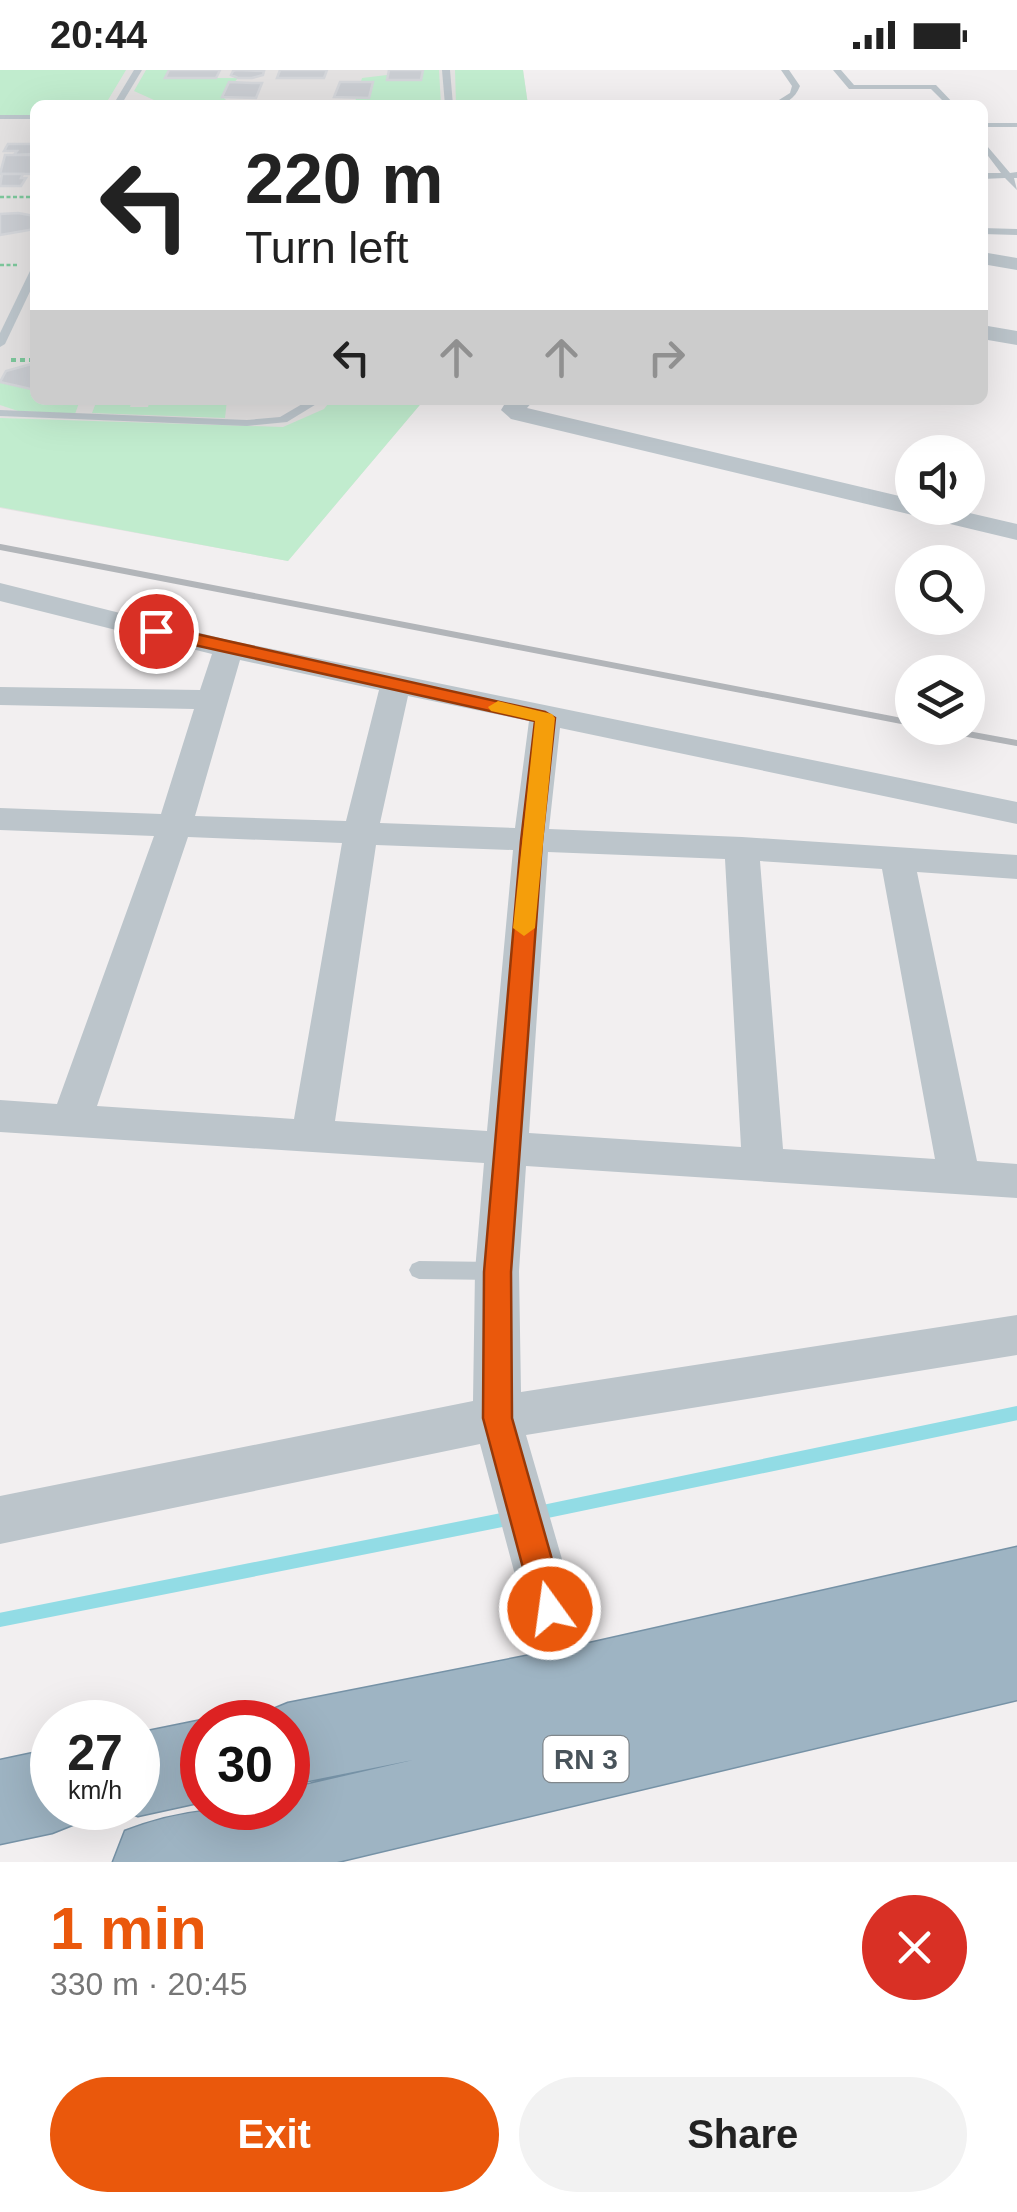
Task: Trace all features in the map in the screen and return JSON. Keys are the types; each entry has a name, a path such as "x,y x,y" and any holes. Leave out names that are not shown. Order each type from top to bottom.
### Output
{"highway":[{"name":"RN 3","path":"310,1740 572,1687 1017,1585"},
{"name":"RN 3","path":"156,1862 1017,1660"},
{"path":"0,1802 30,1796"}],"street":[{"path":"988,259 1017,264"},
{"path":"988,333 1017,338"},
{"path":"518,405 513,410 534,418 1017,532"},
{"path":"0,592 228,649 545,718 1017,813"},
{"path":"72,1119 175,824 228,649"},
{"path":"312,1137 361,831 396,683"},
{"path":"0,696 211,700"},
{"path":"545,718 531,841 497,1272 505,1439 572,1687"},
{"path":"2,823 361,831 742,848 1017,867"},
{"path":"742,848 762,1164"},
{"path":"898,857 958,1176"},
{"path":"0,1116 1017,1181"},
{"path":"0,1520 505,1439 1017,1334"}],"lane":[{"path":"120,100 138,70"},
{"path":"446,70 449,100"},
{"path":"781,100 796,86 785,70"},
{"path":"837,70 856,88 933,87 947,100"},
{"path":"998,96 1017,95"},
{"path":"0,117 30,117"},
{"path":"988,125 1017,125"},
{"path":"988,149 1012,175 1017,187"},
{"path":"988,231 1017,232"},
{"path":"0,344 3,328 30,279"},
{"path":"0,413 247,423 283,420 308,405"},
{"path":"420,1270 497,1272"}],"path":[{"path":"0,197 30,197"},
{"path":"0,360 30,360"}],"shaded area":[{"path":"0,70 523,70 527,100 30,100 30,405 420,405 288,561 0,508"}],"green space":[{"path":"0,70 126,70 108,100 30,100 30,115 0,115"},
{"path":"146,70 169,70 167,78 238,78 222,96 226,100 154,100 134,91"},
{"path":"423,70 439,70 441,100 356,100 362,78 387,75 387,80 421,80"},
{"path":"455,70 523,70 527,100 456,100"},
{"path":"11,381 30,388 30,405 78,405 75,414 18,411 0,405 0,382"},
{"path":"95,405 226,405 225,418 92,413"},
{"path":"327,405 420,405 288,561 0,507 0,418 283,427"}],"building":[{"path":"169,70 220,70 216,78 165,78"},
{"path":"280,70 327,70 324,78 277,78"},
{"path":"389,70 423,70 421,80 387,80"},
{"path":"233,71 264,71 252,78 238,78 231,75"},
{"path":"229,82 262,83 256,98 222,97"},
{"path":"340,82 373,82 369,98 334,97"},
{"path":"8,144 30,144 30,154 4,151"},
{"path":"5,155 30,155 30,174 0,174"},
{"path":"2,174 23,174 21,178 26,178 21,186 0,186"},
{"path":"0,214 30,215 30,230 0,235"},
{"path":"30,364 30,389 0,382 6,371"}],"waterway":[{"path":"538,1513 1017,1413"},
{"path":"0,1620 512,1518"}],"railway":[{"path":"0,547 895,720"},
{"path":"985,737 1017,743"}],"slow traffic":[{"path":"498,707 545,718 524,928"}],"route":[{"path":"156,631 545,718 531,841 497,1272 497,1418 512,1460 550,1609"}]}
